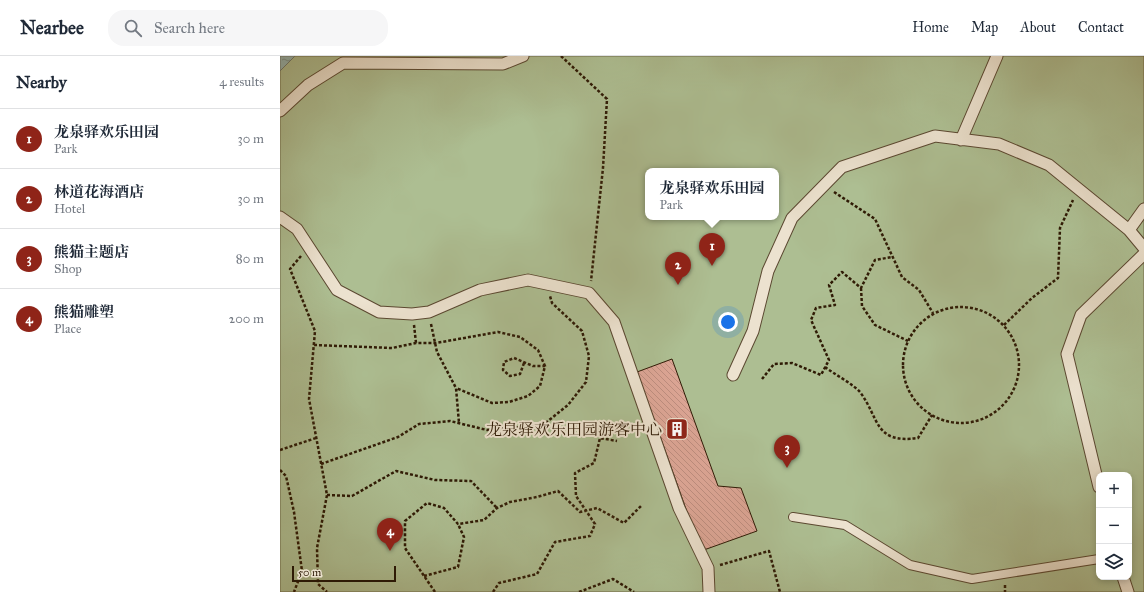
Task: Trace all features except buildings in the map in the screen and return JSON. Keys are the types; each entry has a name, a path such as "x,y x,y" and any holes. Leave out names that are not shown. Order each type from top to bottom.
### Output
{"street":[{"path":"280,112 308,85 343,63 503,64 523,56"},
{"path":"961,140 997,56"},
{"path":"733,375 753,331 768,272 792,218 842,167 935,136 999,144 1049,165 1129,230 1144,248"},
{"path":"1129,230 1144,209"},
{"path":"280,217 297,229 337,290 379,312 412,314 429,312 480,290 528,280 589,293 614,322 679,508 708,568 710,592"},
{"path":"1096,475 1066,354 1081,315 1144,254"},
{"path":"793,517 845,525 910,565 972,579 1096,559"},
{"path":"1124,580 1128,592"}],"path":[{"path":"561,56 607,99 603,168 589,293"},
{"path":"824,185 875,219 902,277 919,290 933,313"},
{"path":"1004,325 1032,298 1058,278 1060,228 1078,189"},
{"path":"308,246 290,269 315,331 309,399 327,495 317,548 318,584 327,592"},
{"path":"892,257 874,260 861,288 862,306 875,325 908,341"},
{"path":"762,379 774,364 792,363 821,375 829,360 811,320 816,308 835,305 829,285 842,272 861,288"},
{"path":"321,464 398,437 419,424 450,421 487,430 543,426 568,404 586,382 589,356 582,331 552,303 545,284"},
{"path":"951,307 970,307 989,313 1004,325 1015,342 1020,360 1018,380 1010,398 996,412 980,421 960,424 942,420 932,415 925,411 912,397 904,379 903,360 908,341 918,325 933,313 951,307"},
{"path":"429,312 437,352 456,388 459,424"},
{"path":"412,314 416,343"},
{"path":"314,346 392,348 416,343 436,343 498,332 520,337 538,350 544,366 540,386 528,396 509,402 492,403 456,388"},
{"path":"524,363 520,374 510,376 503,370 504,362 514,358 524,363 544,366"},
{"path":"825,367 859,391 881,431 901,440 918,438 932,415"},
{"path":"280,450 316,438"},
{"path":"493,592 499,583 537,574 555,542 590,536 595,524 576,496 575,473 594,463 600,438 617,442"},
{"path":"280,470 286,476 294,512 302,571 294,592"},
{"path":"327,495 352,496 396,471 435,480 471,481 497,508"},
{"path":"458,524 484,520 497,508 510,502 558,491 580,512 597,508 624,523 642,505"},
{"path":"424,576 458,567 464,537 458,524 444,508 427,503 405,520 405,548 424,576 435,592"},
{"path":"708,568 769,551 780,592"},
{"path":"579,592 613,579 634,592"}],"green space":[{"path":"280,56 1144,56 1144,592 280,592"}],"water":[{"path":"280,56 295,56 280,71"}],"place":[{"name":"龙泉驿欢乐田园","path":"712,266"},
{"name":"林道花海酒店","path":"678,285"},
{"name":"龙泉驿欢乐田园游客中心","path":"677,429"},
{"name":"熊猫主题店","path":"787,468"},
{"name":"熊猫雕塑","path":"390,551"}]}
